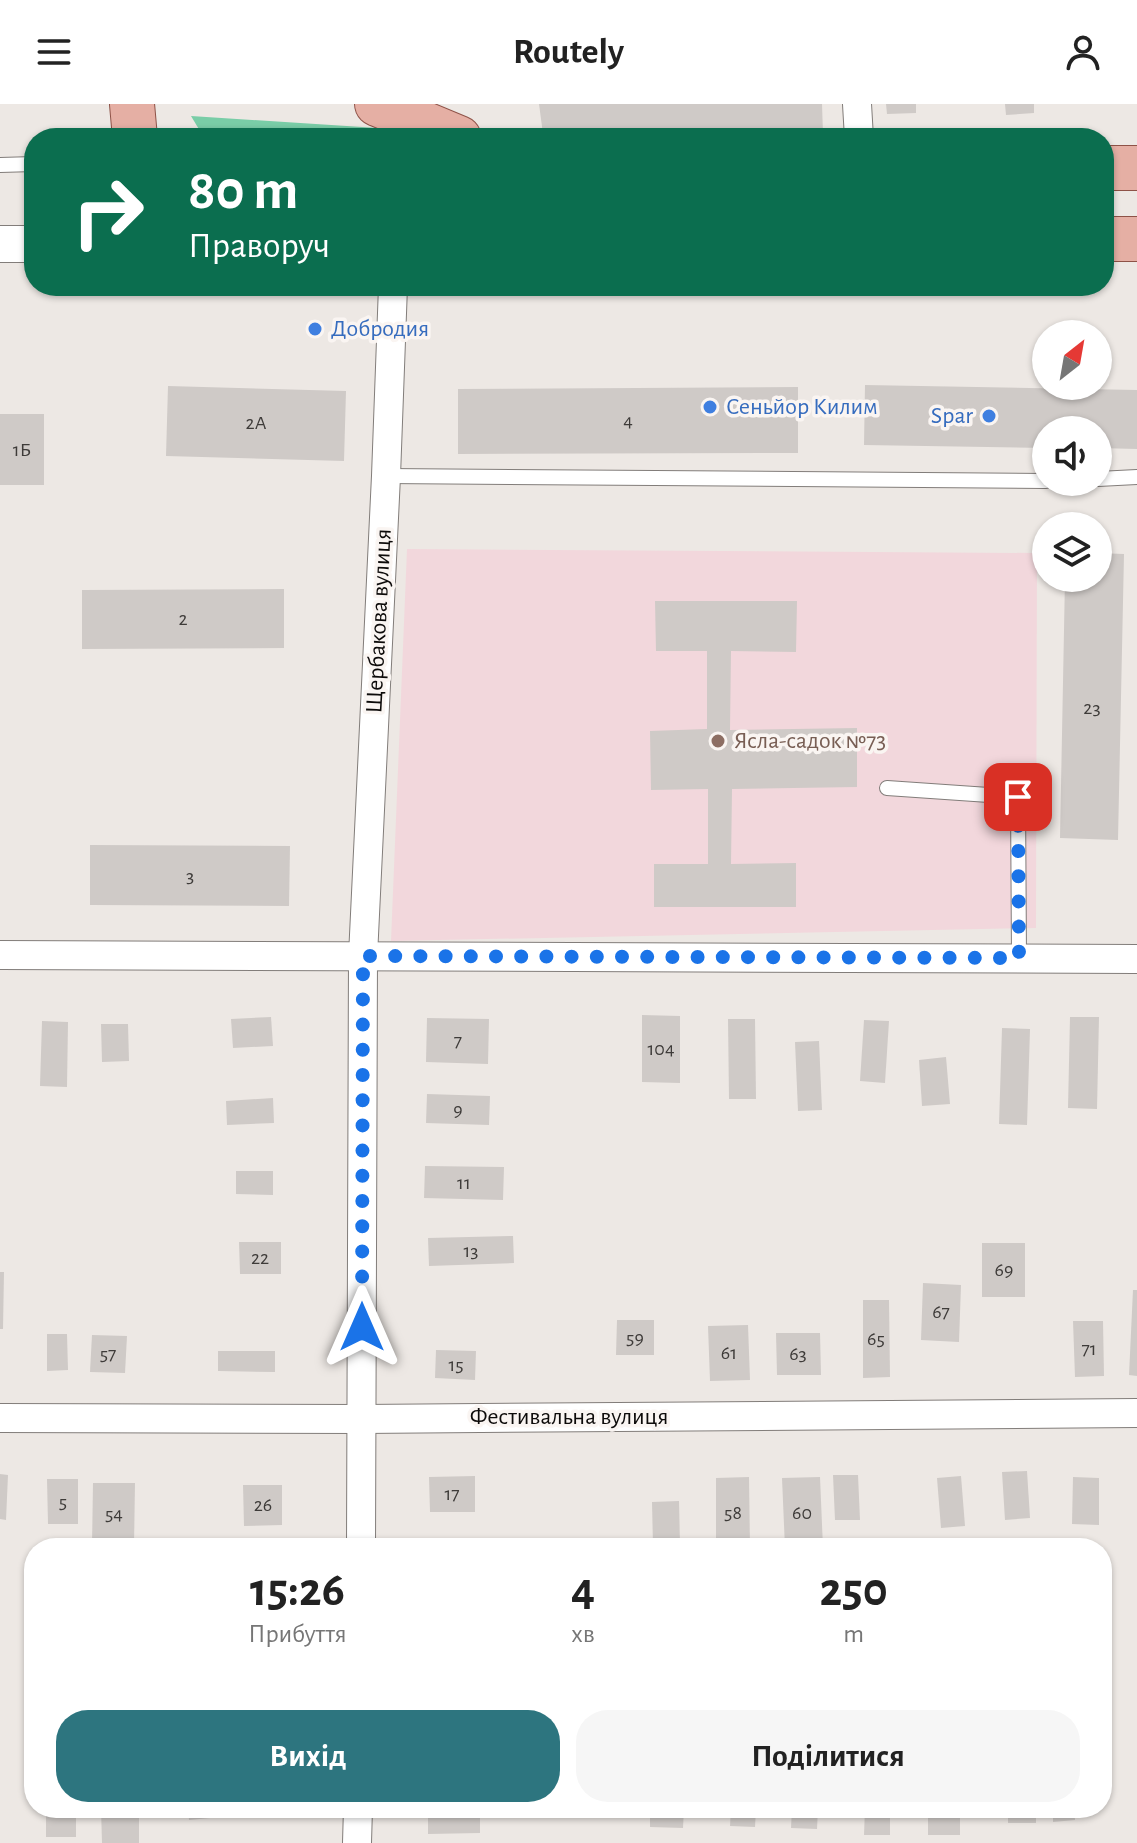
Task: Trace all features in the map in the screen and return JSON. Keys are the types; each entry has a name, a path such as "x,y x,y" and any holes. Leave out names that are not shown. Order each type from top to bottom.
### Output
{"main road":[{"path":"132,104 134,128"},
{"path":"377,104 435,128"},
{"path":"1114,168 1137,168"},
{"path":"1114,239 1137,239"}],"street":[{"path":"857,104 858,128"},
{"path":"0,244 24,244"},
{"name":"Щербакова вулиця","path":"361,1538 363,956 393,296"},
{"path":"0,955 1137,959"},
{"name":"Фестивальна вулиця","path":"0,1418 362,1419 1137,1413"},
{"path":"357,1843 358,1818"}],"lane":[{"path":"0,165 24,164"},
{"path":"386,476 1032,481"},
{"path":"1112,478 1137,477"},
{"path":"887,788 1018,797 1019,958"}],"shaded area":[{"name":"Ясла-садок №73","path":"407,549 1032,553 1032,592 1037,592 1036,928 391,941"}],"green space":[{"path":"191,116 377,128 198,128"}],"building":[{"path":"539,104 822,104 823,128 542,128"},
{"path":"886,104 916,104 916,113 887,114"},
{"path":"1005,104 1034,104 1034,113 1006,115"},
{"path":"865,385 1032,388 1032,400 1112,400 1112,390 1137,390 1137,449 1112,448 1112,416 1032,416 1032,448 864,445"},
{"path":"168,386 346,391 344,461 166,456"},
{"path":"798,387 798,453 458,454 458,389"},
{"path":"0,414 44,414 44,485 0,485"},
{"path":"1112,554 1124,554 1118,840 1060,838 1065,592 1112,592"},
{"path":"284,589 284,648 82,649 82,590"},
{"path":"655,601 797,601 796,652 731,651 730,730 857,728 857,787 732,789 731,864 796,863 796,907 654,907 654,864 708,864 708,789 651,790 650,731 707,729 707,651 656,651"},
{"path":"90,845 290,846 289,906 90,905"},
{"path":"642,1015 680,1016 680,1083 642,1082"},
{"path":"271,1017 273,1046 233,1048 231,1019"},
{"path":"1070,1017 1099,1017 1097,1109 1068,1108"},
{"path":"427,1018 489,1019 488,1064 426,1062"},
{"path":"728,1019 755,1019 756,1099 729,1099"},
{"path":"864,1020 889,1021 885,1083 860,1081"},
{"path":"42,1021 68,1022 67,1087 40,1086"},
{"path":"101,1024 128,1024 129,1061 102,1062"},
{"path":"1002,1028 1030,1029 1027,1125 999,1124"},
{"path":"819,1041 822,1110 798,1111 795,1042"},
{"path":"946,1057 950,1104 922,1106 919,1060"},
{"path":"427,1094 490,1096 489,1125 426,1123"},
{"path":"273,1098 274,1123 227,1125 226,1101"},
{"path":"425,1166 504,1167 503,1200 424,1198"},
{"path":"236,1171 273,1171 273,1195 236,1194"},
{"path":"513,1236 514,1263 429,1266 428,1238"},
{"path":"239,1242 281,1242 281,1274 240,1274"},
{"path":"982,1243 1025,1243 1025,1297 982,1297"},
{"path":"0,1272 4,1272 3,1329 0,1329"},
{"path":"923,1283 961,1285 959,1342 921,1340"},
{"path":"1133,1290 1137,1290 1137,1376 1129,1375"},
{"path":"863,1300 889,1300 890,1377 863,1378"},
{"path":"617,1320 654,1320 654,1355 616,1355"},
{"path":"1073,1321 1103,1321 1104,1376 1075,1377"},
{"path":"748,1325 750,1380 710,1381 708,1326"},
{"path":"776,1333 820,1333 821,1375 777,1375"},
{"path":"47,1334 67,1334 68,1370 47,1371"},
{"path":"92,1335 127,1336 125,1373 90,1372"},
{"path":"436,1350 476,1351 475,1380 435,1378"},
{"path":"218,1351 275,1351 275,1372 218,1371"},
{"path":"1027,1471 1030,1518 1005,1520 1002,1472"},
{"path":"0,1474 8,1475 6,1520 0,1519"},
{"path":"833,1475 858,1475 860,1520 835,1520"},
{"path":"475,1476 475,1512 430,1512 429,1477"},
{"path":"961,1476 965,1526 941,1528 937,1478"},
{"path":"749,1477 750,1538 716,1538 716,1478"},
{"path":"820,1477 823,1538 785,1538 782,1478"},
{"path":"1073,1477 1099,1478 1099,1525 1072,1524"},
{"path":"47,1479 78,1479 78,1524 48,1524"},
{"path":"93,1483 135,1483 134,1538 92,1538"},
{"path":"243,1485 282,1485 282,1525 244,1526"},
{"path":"679,1501 680,1538 653,1538 652,1502"},
{"path":"46,1818 76,1818 76,1837 46,1837"},
{"path":"101,1818 139,1818 139,1843 102,1843"},
{"path":"428,1818 480,1818 480,1833 428,1834"},
{"path":"650,1818 684,1818 683,1828 650,1827"},
{"path":"730,1818 755,1818 755,1827 730,1826"},
{"path":"792,1818 818,1818 817,1829 791,1828"},
{"path":"865,1818 890,1818 890,1835 864,1835"},
{"path":"928,1818 960,1818 960,1835 928,1835"},
{"path":"1008,1818 1036,1818 1036,1823 1008,1823"},
{"path":"1053,1818 1075,1818 1075,1820 1053,1822"}],"place":[{"name":"Добродия","path":"315,329"},
{"name":"Сеньйор Килим","path":"710,407"},
{"name":"Spar","path":"989,416"},
{"name":"Ясла-садок №73","path":"718,741"}],"route":[{"path":"362,1327 363,956 1019,958 1018,797"}]}
